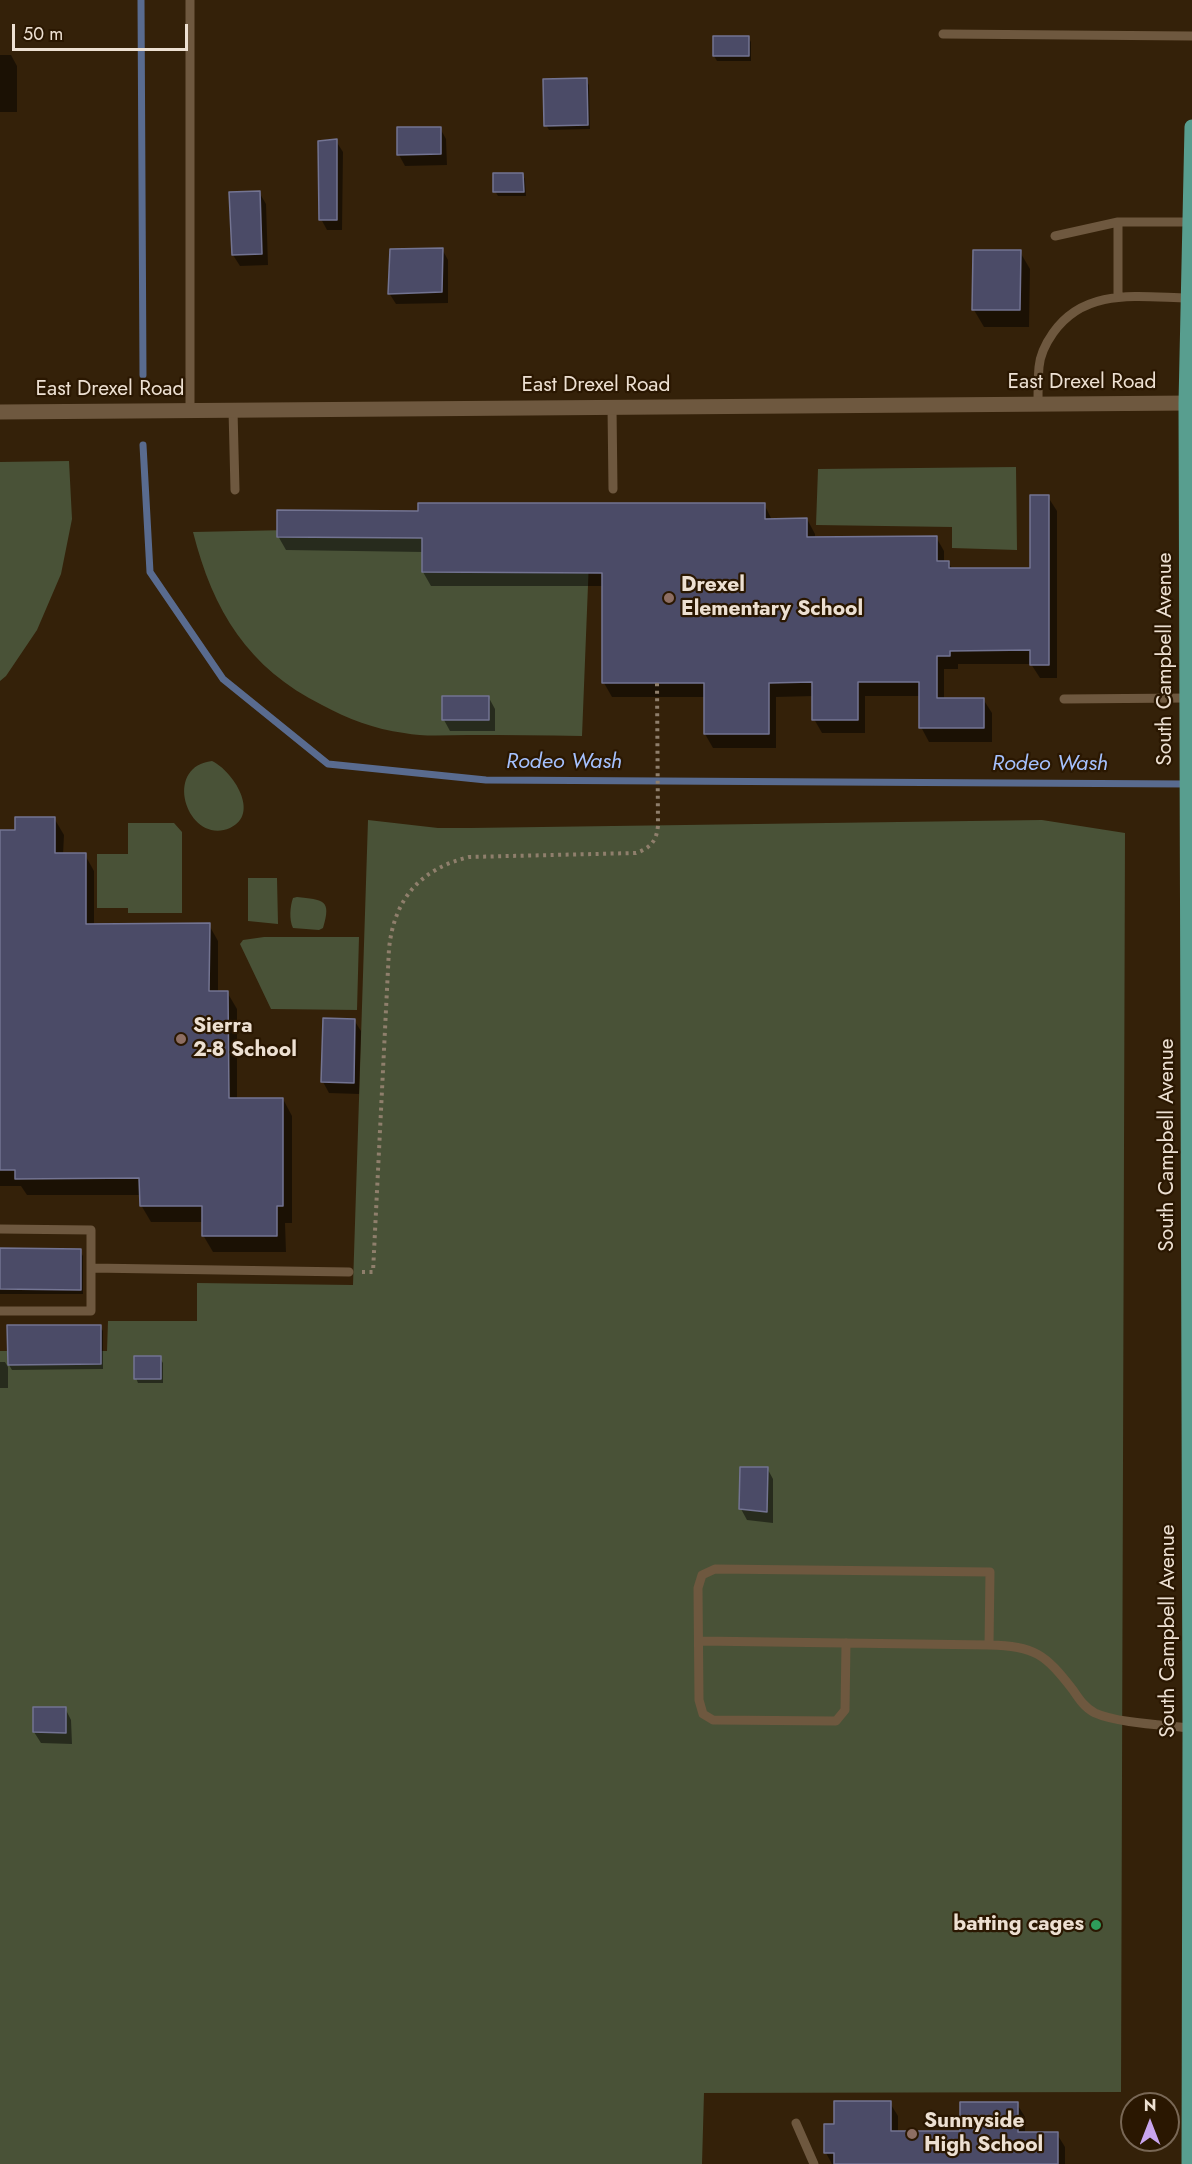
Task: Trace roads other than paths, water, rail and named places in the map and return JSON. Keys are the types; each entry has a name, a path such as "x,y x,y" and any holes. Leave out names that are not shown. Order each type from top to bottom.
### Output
{"main road":[{"name":"South Campbell Avenue","path":"1189,2164 1187,698 1188,297 1192,127"}],"street":[{"name":"East Drexel Road","path":"0,412 1189,403"}],"lane":[{"path":"190,0 190,410"},
{"path":"943,33 1192,36"},
{"path":"1054,236 1118,222 1190,222"},
{"path":"1118,222 1118,297"},
{"path":"1038,404 1039,366 1042,354 1062,320 1072,312 1085,304 1118,297 1188,297"},
{"path":"612,407 613,489"},
{"path":"233,410 235,490"},
{"path":"1064,699 1187,698"},
{"path":"0,1229 91,1230 91,1311 0,1311"},
{"path":"91,1268 349,1272"},
{"path":"846,1643 845,1710 836,1721 713,1720 703,1714 699,1700 698,1588 702,1575 715,1569 990,1572 989,1645"},
{"path":"699,1641 1024,1647 1046,1658 1084,1705 1095,1713 1116,1719 1190,1728"},
{"path":"796,2123 814,2164"}],"waterway":[{"path":"141,0 143,375"},
{"name":"Rodeo Wash","path":"143,445 150,572 223,679 328,764 486,780 1186,784"}],"place":[{"name":"Drexel Elementary School","path":"669,598"},
{"name":"Sierra 2-8 School","path":"181,1039"},
{"name":"batting cages","path":"1096,1925"},
{"name":"Sunnyside High School","path":"912,2134"}]}
